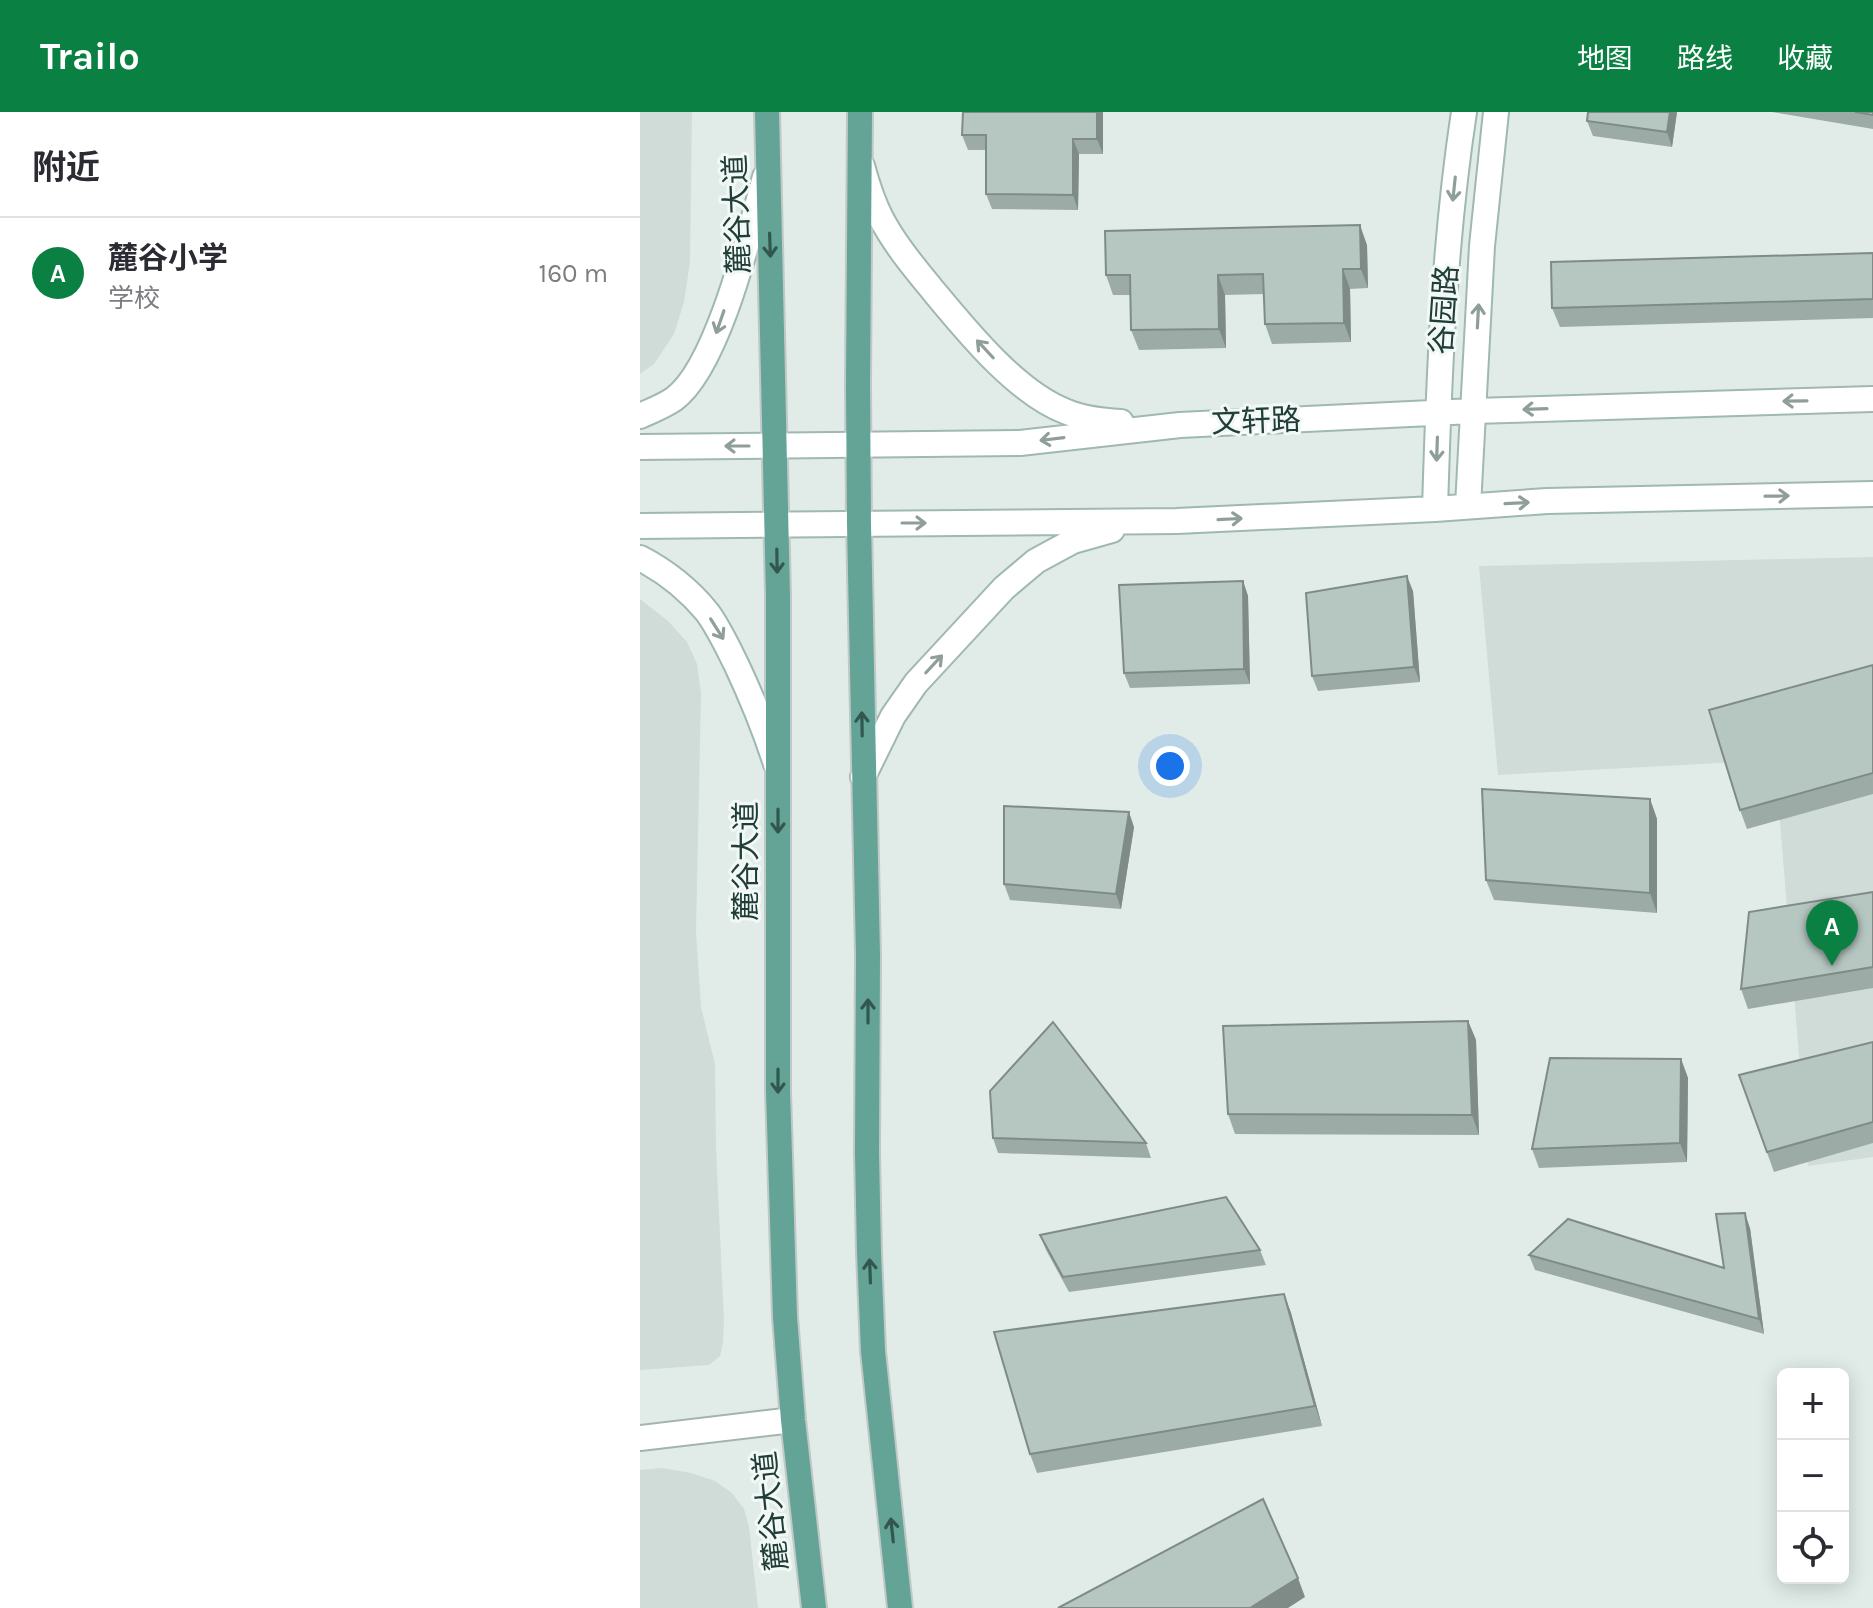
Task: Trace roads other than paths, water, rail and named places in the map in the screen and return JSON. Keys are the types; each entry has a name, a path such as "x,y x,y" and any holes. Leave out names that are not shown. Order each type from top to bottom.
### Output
{"main road":[{"name":"麓谷大道","path":"767,112 776,524 778,1091 785,1317 814,1608"},
{"path":"860,112 858,445 868,956 867,1153 873,1351 900,1608"},
{"name":"谷园路","path":"1435,509 1449,243 1464,112"},
{"name":"谷园路","path":"1468,506 1482,246 1496,112"},
{"path":"861,162 870,193 882,218 916,269 984,348 1032,393 1066,412 1103,421 1180,425"},
{"path":"640,416 674,399 696,376 713,342 737,274 768,167"},
{"name":"文轩路","path":"640,447 1020,443 1180,425 1473,411 1873,399"},
{"path":"640,526 1177,521 1547,501 1873,494"},
{"path":"863,777 893,716 916,683 1004,588 1036,561 1073,541 1120,528 1177,521"},
{"path":"640,558 681,586 707,613 726,643 743,680 778,772"},
{"path":"640,1438 793,1420"}],"place":[{"name":"麓谷小学","path":"1832,966"}]}
